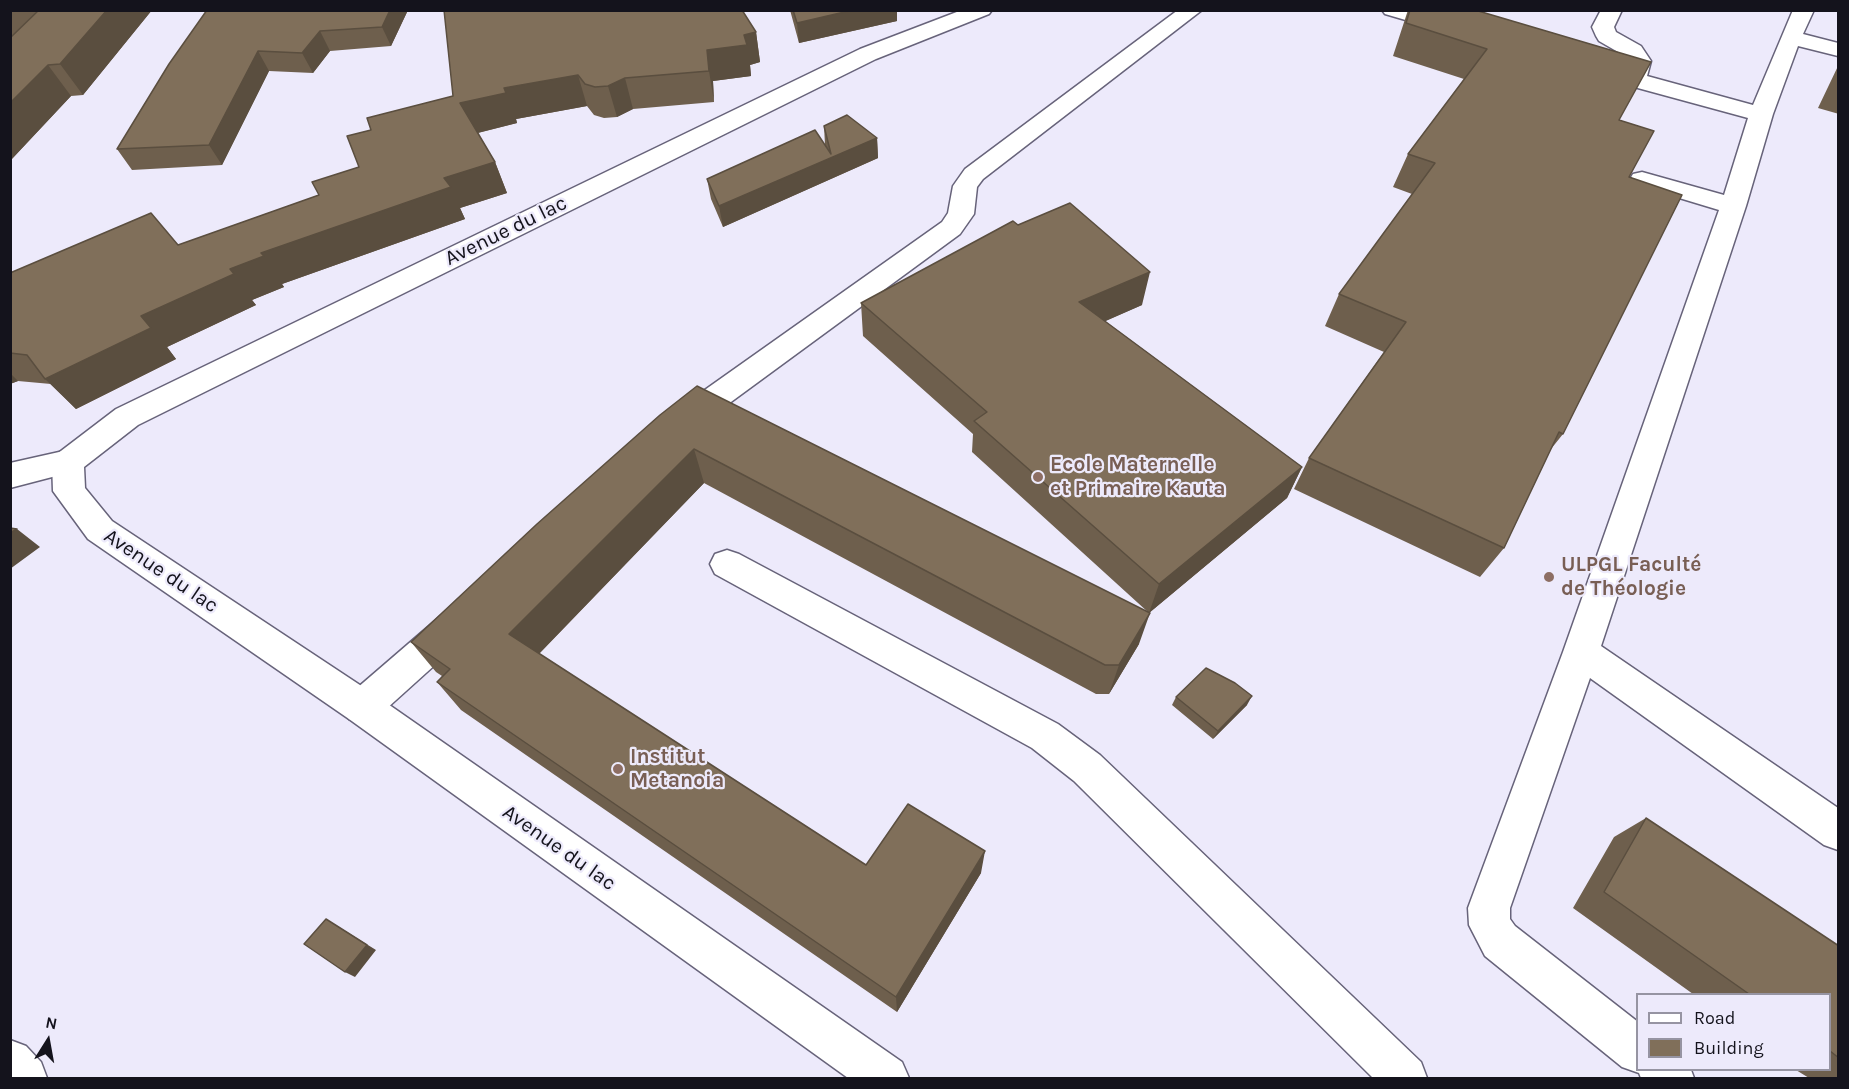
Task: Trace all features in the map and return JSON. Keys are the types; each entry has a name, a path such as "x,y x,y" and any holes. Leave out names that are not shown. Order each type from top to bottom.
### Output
{"main road":[{"name":"Avenue du lac","path":"886,1078 362,707 100,530 69,491 68,462 127,417 868,54 982,10"},
{"path":"659,440 706,402 951,228 961,214 965,186 974,174 1192,10"},
{"path":"1392,10 1469,33"},
{"path":"1612,10 1603,27 1607,36 1633,51 1640,61 1635,81"},
{"path":"1636,1049 1500,941 1490,925 1489,908 1581,652 1733,206 1761,114 1804,10"},
{"path":"1791,37 1839,50"},
{"path":"1580,65 1761,114"},
{"path":"1642,179 1733,206"},
{"path":"14,469 68,462"},
{"path":"728,564 1045,736 1087,768 1405,1078"},
{"path":"362,707 477,605"},
{"path":"1581,652 1839,831"},
{"path":"10,1062 25,1078"}],"building":[{"path":"39,10 107,10 60,64 48,65 10,103 10,38"},
{"path":"207,10 390,10 382,27 320,31 302,53 258,51 209,145 117,149 169,64"},
{"path":"444,10 742,10 756,32 744,35 747,45 707,50 709,71 625,78 608,86 595,87 585,84 578,75 504,88 506,93 460,103 495,162 444,178 451,187 261,253 264,256 230,269 234,274 141,316 151,328 45,379 27,355 10,353 10,273 151,213 178,245 319,195 312,182 359,167 347,136 371,130 367,118 453,96"},
{"path":"793,10 853,10 797,23"},
{"path":"1410,10 1475,10 1651,62 1619,120 1654,131 1629,177 1682,195 1563,434 1559,432 1504,548 1309,458 1406,322 1339,294 1435,163 1408,154 1487,49 1406,23"},
{"path":"847,115 877,138 719,206 707,179 815,130 831,154 824,126"},
{"path":"1070,203 1150,272 1079,302 1302,467 1159,584 974,421 987,412 861,303 1013,221 1018,225"},
{"name":"Institut Metanoia","path":"697,386 1150,613 1119,665 1105,665 694,449 509,634 866,865 908,804 985,851 896,997 437,682 450,669 411,642 537,524 660,415"},
{"path":"1206,668 1235,683 1252,696 1218,731 1176,697"},
{"path":"1646,818 1839,946 1839,1058 1831,1052 1831,993 1748,993 1604,892"},
{"path":"326,919 367,945 345,972 304,944"}],"place":[{"name":"Ecole Maternelle et Primaire Kauta","path":"1038,477"},
{"name":"ULPGL Faculté de Théologie","path":"1549,577"},
{"name":"Institut Metanoia","path":"618,769"}]}
